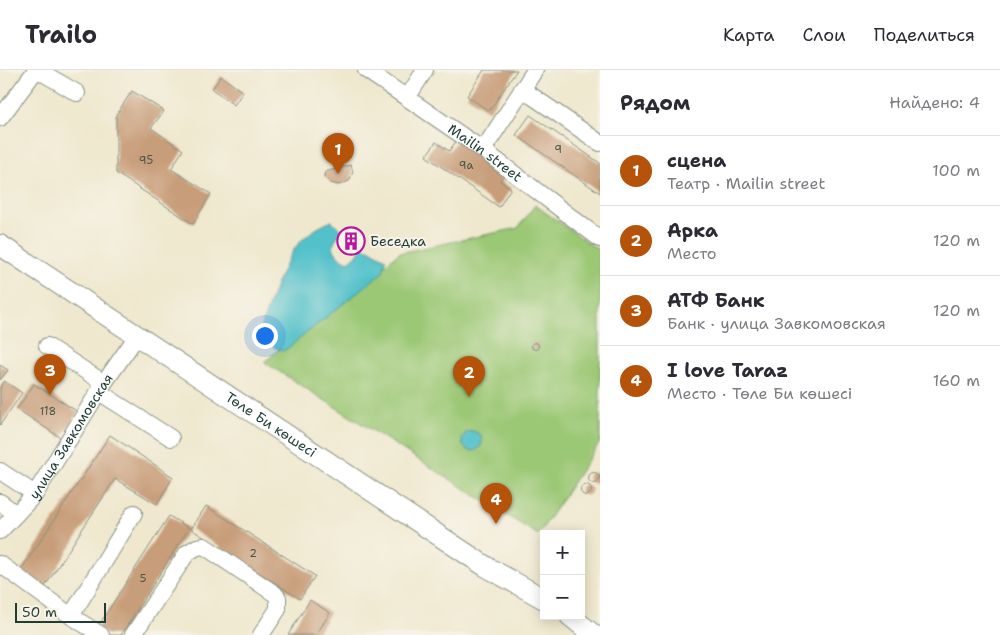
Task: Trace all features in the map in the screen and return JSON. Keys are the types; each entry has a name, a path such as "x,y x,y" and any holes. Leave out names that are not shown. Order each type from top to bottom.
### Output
{"main road":[{"name":"Төле Би көшесі","path":"0,245 470,556 540,597"},
{"path":"585,617 600,623"},
{"path":"575,620 594,635"},
{"path":"582,620 600,631"}],"street":[{"path":"0,118 37,70 77,93"},
{"name":"Mailin street","path":"366,70 483,150 600,239"},
{"path":"407,98 425,70"},
{"path":"483,150 535,70"},
{"path":"522,89 600,142"},
{"name":"улица Завкомовская","path":"0,531 35,494 136,336"},
{"path":"47,346 171,438"},
{"path":"0,471 35,494"},
{"path":"0,502 16,514"},
{"path":"70,635 72,630 71,616 134,513"},
{"path":"133,635 187,553 191,549 204,546 275,594 278,598 278,609 261,635"},
{"path":"0,564 71,616 102,635"}],"green space":[{"path":"535,205 600,251 600,442 538,535 264,362 399,253 518,228"}],"water":[{"path":"332,221 342,231 335,240 334,248 335,252 342,259 348,262 355,257 363,246 386,259 383,272 284,351 275,348 269,343 261,328 278,279 297,245 311,232"},
{"path":"468,431 476,431 482,437 482,445 476,451 468,451 462,445 462,437"}],"building":[{"path":"484,70 517,70 489,111 467,96"},
{"path":"221,76 243,92 234,105 212,89"},
{"path":"132,91 164,111 151,128 183,150 171,169 211,194 193,224 116,173 116,115"},
{"path":"530,115 600,163 600,193 516,135"},
{"path":"457,140 506,173 500,181 511,188 499,207 426,156 436,142 449,151"},
{"path":"351,165 353,172 349,181 339,185 331,183 324,176 325,172"},
{"name":"Беседка","path":"351,235 357,241 351,247 345,241"},
{"path":"535,343 538,346 535,349 532,346"},
{"path":"0,365 8,370 0,380"},
{"path":"4,381 22,393 0,425 0,387"},
{"path":"34,384 78,412 61,438 17,409"},
{"path":"110,435 173,477 157,504 115,479 42,591 17,576"},
{"path":"592,473 596,473 599,478 598,482 592,483 589,480 589,476"},
{"path":"584,485 588,485 591,490 590,494 584,495 581,492 581,488"},
{"path":"206,506 315,576 300,599 191,529"},
{"path":"169,516 189,528 121,635 108,635 97,628"},
{"path":"310,600 330,613 316,635 288,635"}],"place":[{"name":"сцена","path":"338,174"},
{"name":"Беседка","path":"351,241"},
{"name":"АТФ Банк","path":"50,395"},
{"name":"Арка","path":"469,397"},
{"name":"I love Taraz","path":"496,524"}]}
